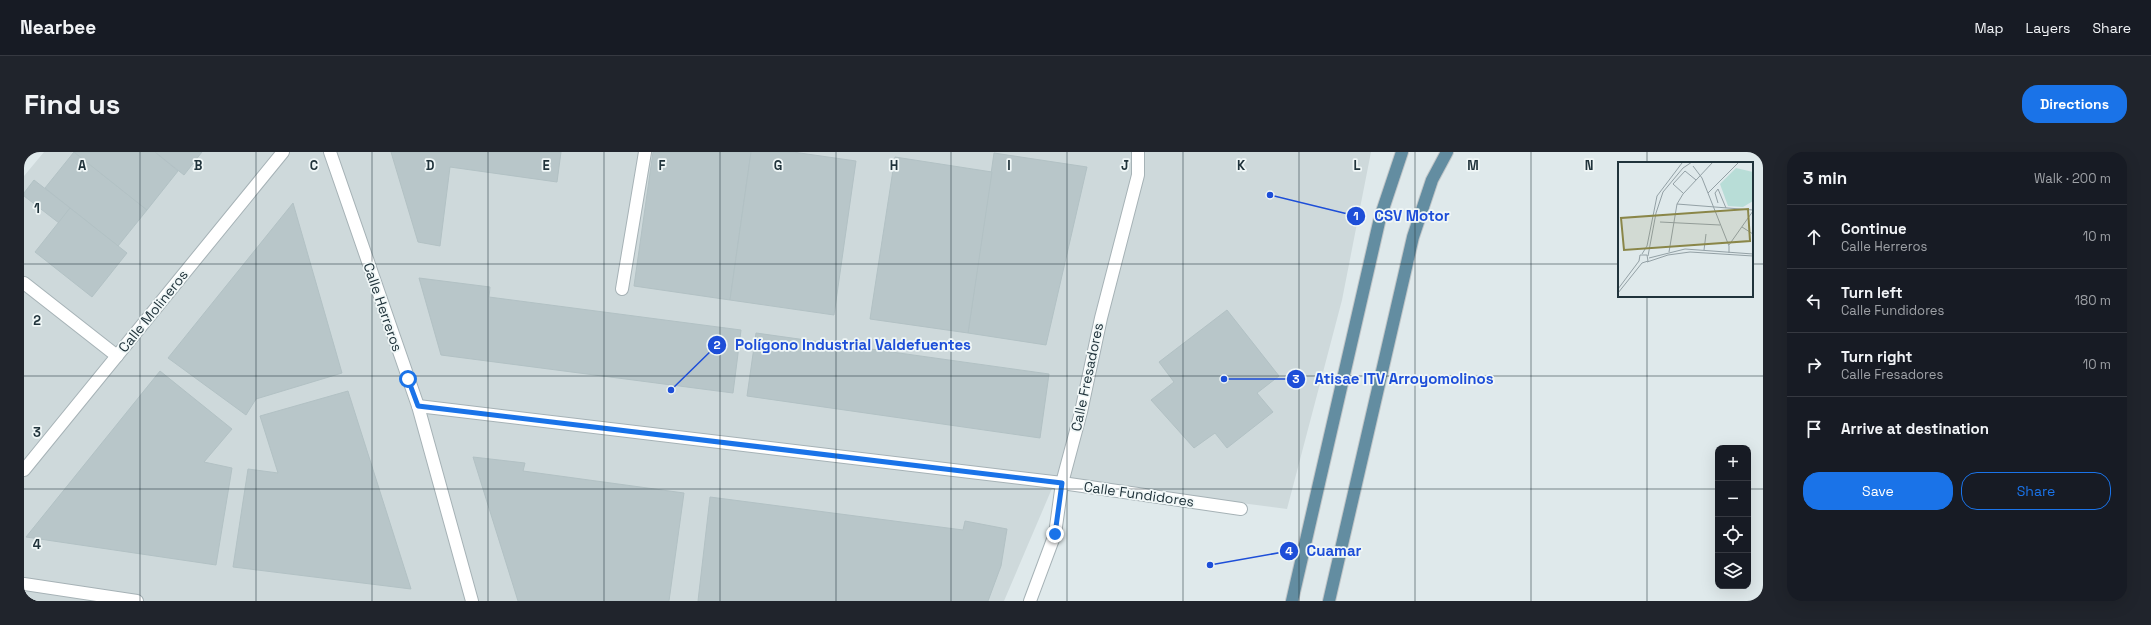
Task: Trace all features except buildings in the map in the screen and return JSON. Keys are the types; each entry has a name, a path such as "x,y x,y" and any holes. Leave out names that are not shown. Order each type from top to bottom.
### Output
{"main road":[{"path":"1292,601 1380,218 1402,152"},
{"path":"1329,601 1413,237 1432,180 1447,152"}],"street":[{"name":"Calle Molineros","path":"24,470 283,152"},
{"name":"Calle Herreros","path":"330,152 418,406 472,601"},
{"path":"622,288 645,152"},
{"name":"Calle Fresadores","path":"1030,601 1055,534 1062,483 1081,412 1100,318 1138,175 1138,152"},
{"path":"24,283 117,356"},
{"name":"Calle Fundidores","path":"418,406 1062,483 1241,509"},
{"path":"24,584 137,601"}],"shaded area":[{"path":"44,152 1371,152 1342,300 1287,509 1056,479 1004,601 24,601 24,176"}],"place":[{"name":"CSV Motor","path":"1270,195"},
{"name":"Atisae ITV Arroyomolinos","path":"1224,379"},
{"name":"Polígono Industrial Valdefuentes","path":"671,390"},
{"name":"Cuamar","path":"1210,565"}],"route":[{"path":"408,379 418,406 1062,483 1055,534"}]}
